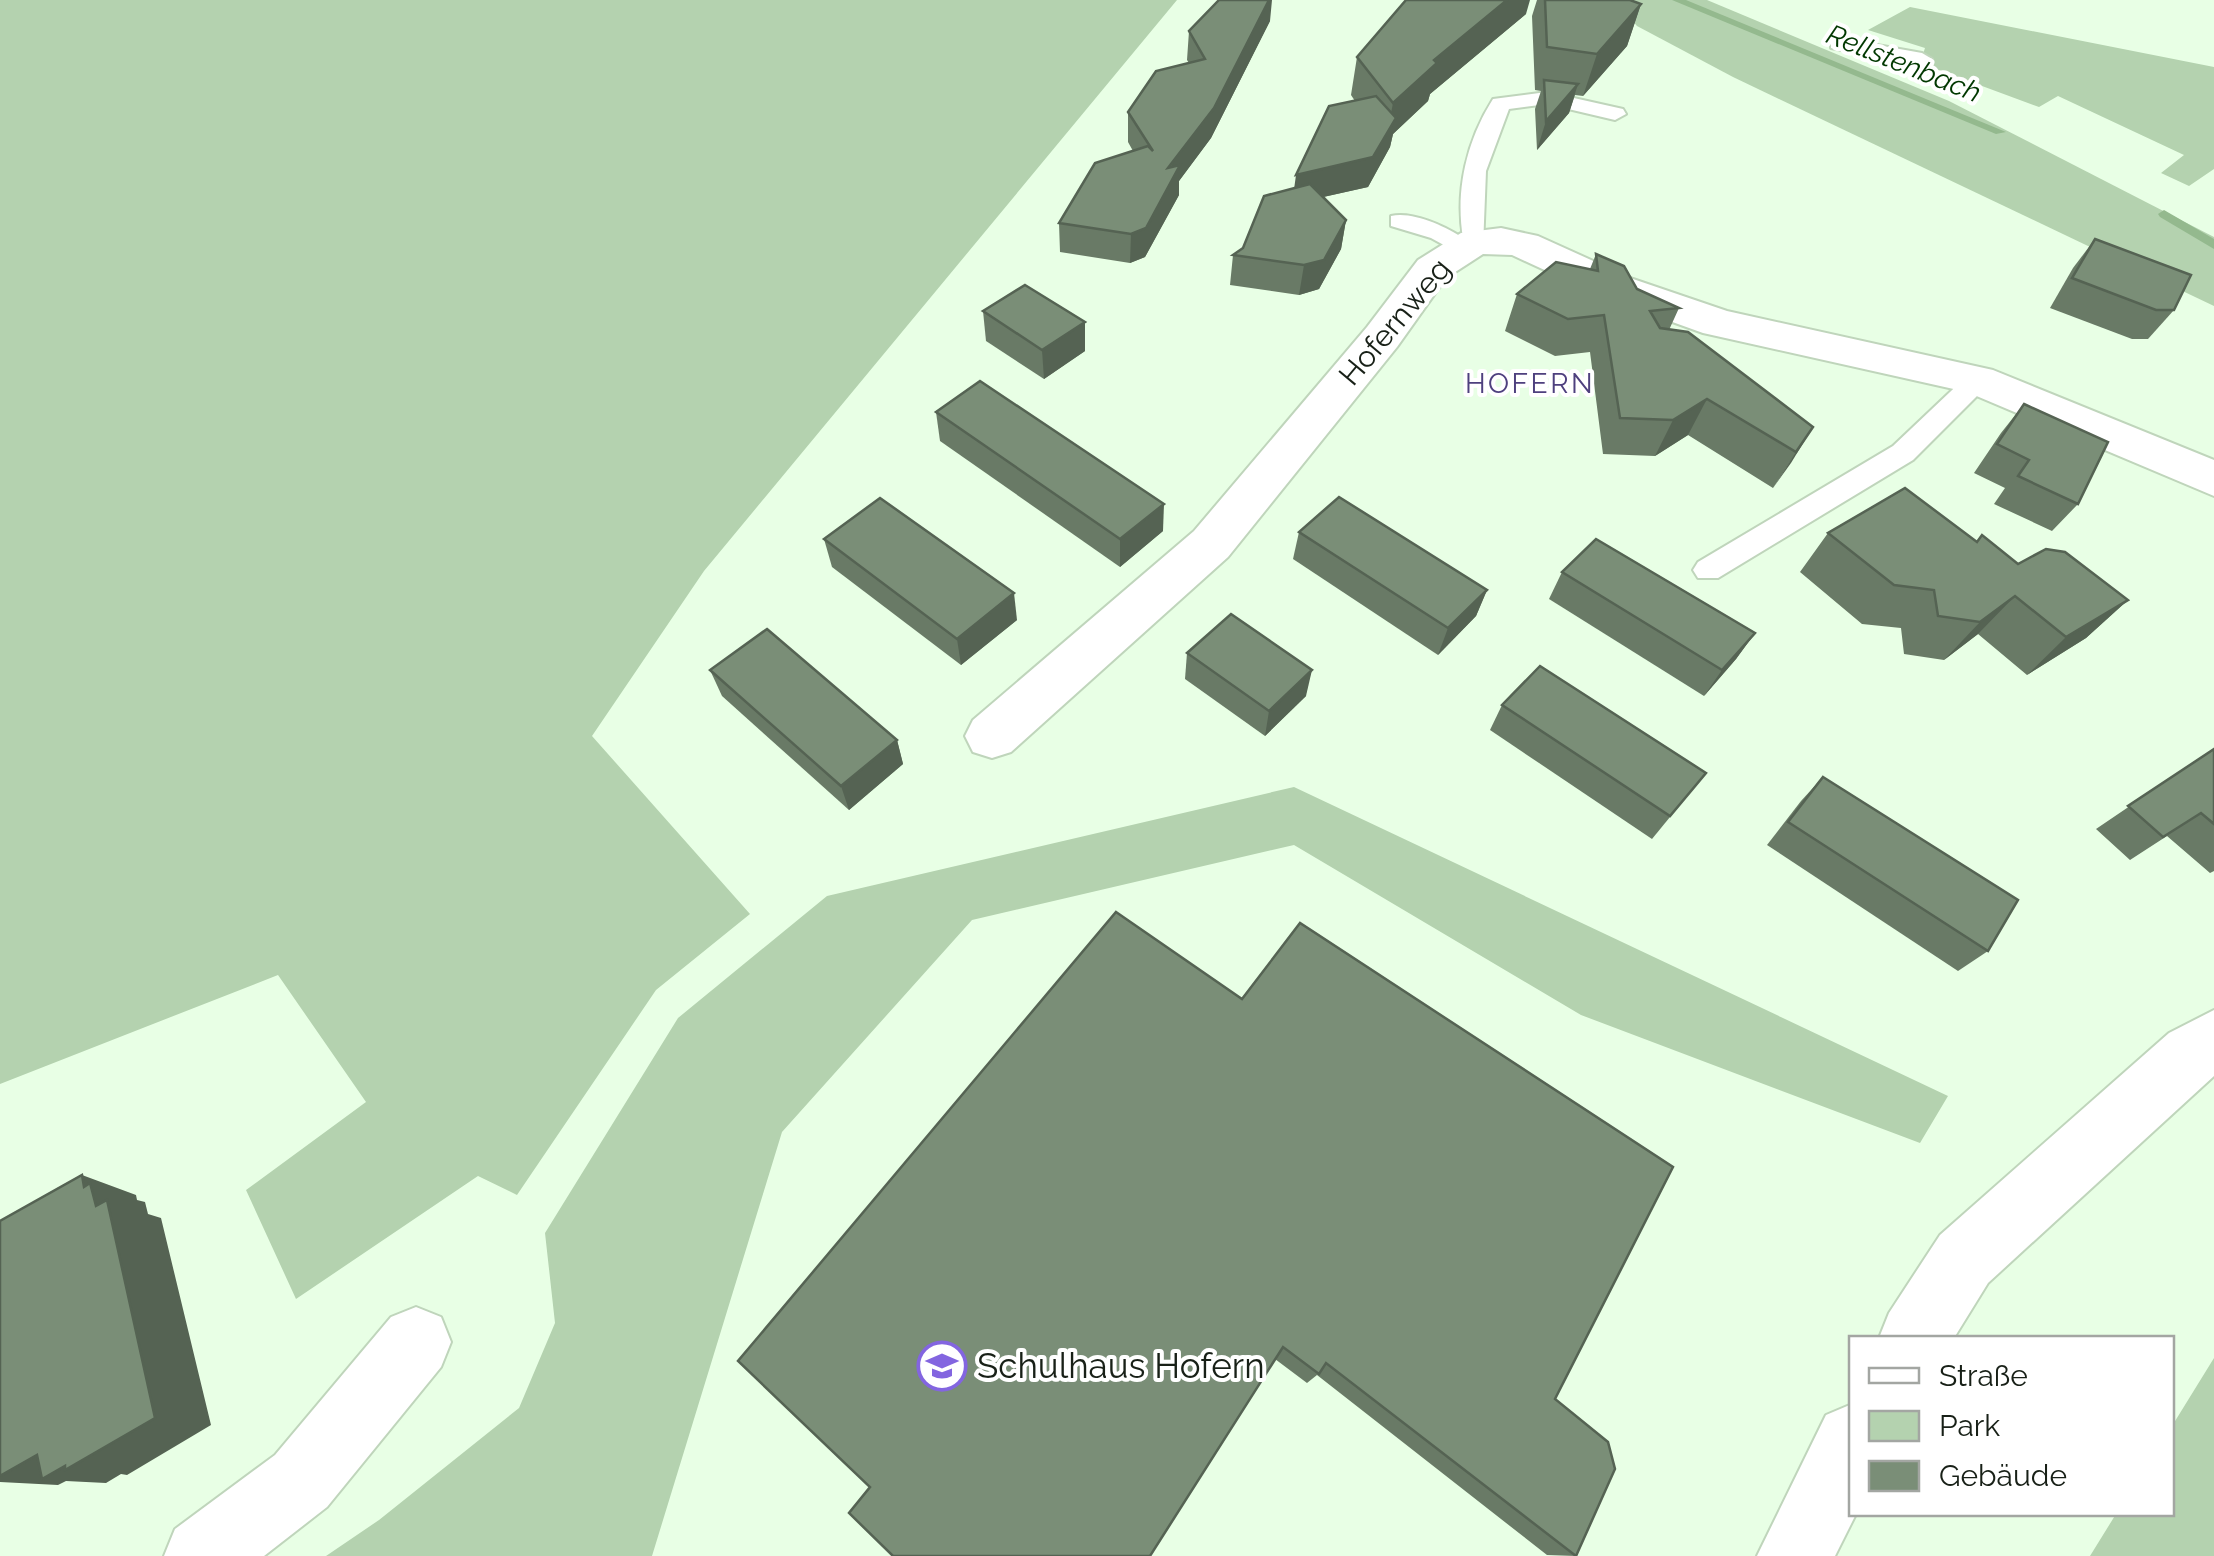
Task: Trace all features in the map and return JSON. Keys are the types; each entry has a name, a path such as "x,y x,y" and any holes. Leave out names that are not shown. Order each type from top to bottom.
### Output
{"street":[{"name":"Hofernweg","path":"992,736 1211,544 1382,338 1432,269 1469,245 1501,240 1524,245 1618,288 1718,323 1978,380 2214,479"},
{"path":"1915,1336 1964,1259 2191,1055 2214,1040"},
{"path":"202,1556 301,1481 416,1342"},
{"path":"1795,1556 1849,1447"}],"lane":[{"path":"1838,44 1922,58"},
{"path":"1399,221 1469,245 1481,149 1490,121 1501,104 1547,98 1614,114"},
{"path":"1708,570 1903,452 1978,380"}],"green space":[{"path":"0,0 1177,0 704,571 592,736 750,914 656,990 517,1195 478,1176 296,1299 246,1190 366,1102 278,975 0,1084"},
{"path":"1615,0 1707,0 1949,101 2214,237 2214,306 1733,77 1637,26"},
{"path":"1910,7 2214,67 2214,169 2189,186 2161,173 2184,155 2058,96 2039,107 1920,63 1925,48 1868,30"},
{"path":"1294,787 1948,1096 1920,1143 1581,1015 1294,845 972,920 782,1132 652,1556 326,1556 379,1520 519,1408 555,1323 545,1233 678,1018 827,896"},
{"path":"2214,1358 2214,1556 2090,1556 2115,1516 2174,1516 2174,1423"}],"building":[{"path":"1219,0 1269,0 1214,108 1168,168 1180,165 1146,228 1131,234 1059,223 1095,163 1148,146 1153,151 1128,112 1156,71 1205,59 1189,31"},
{"path":"1406,0 1507,0 1434,60 1437,63 1393,103 1357,57"},
{"path":"1545,0 1630,0 1641,4 1597,54 1547,47"},
{"path":"1544,80 1578,84 1546,121"},
{"path":"1376,96 1396,118 1373,157 1296,175 1329,106"},
{"path":"1310,184 1346,220 1324,260 1304,265 1233,255 1243,248 1264,196"},
{"path":"2095,239 2191,275 2174,310 2156,310 2072,278"},
{"path":"1596,254 1624,266 1637,289 1679,308 1650,311 1660,328 1688,332 1813,427 1796,452 1707,399 1673,420 1620,418 1604,315 1568,319 1517,294 1556,262 1598,271"},
{"path":"1025,285 1085,322 1042,350 983,311"},
{"path":"980,381 1164,504 1120,539 936,412"},
{"path":"2024,404 2108,442 2078,504 2018,476 2029,460 1997,444"},
{"path":"1905,488 1977,542 1982,535 2018,564 2046,549 2065,552 2128,600 2066,637 2015,596 1980,622 1938,616 1934,590 1894,585 1828,533"},
{"path":"1339,497 1487,590 1448,628 1299,532"},
{"path":"880,498 1014,593 957,639 824,539"},
{"path":"1596,539 1755,633 1722,670 1562,572"},
{"path":"1231,614 1312,670 1269,711 1187,653"},
{"path":"767,629 897,740 841,786 710,670"},
{"path":"1540,666 1706,773 1670,816 1502,705"},
{"path":"2214,749 2214,824 2201,813 2163,837 2128,806"},
{"path":"1823,777 2018,900 1988,951 1788,822"},
{"path":"1116,912 1242,999 1300,923 1673,1167 1555,1399 1608,1442 1615,1469 1576,1556 1326,1363 1319,1374 1283,1347 1150,1556 893,1556 849,1513 870,1487 738,1361"},
{"path":"82,1175 84,1187 90,1183 96,1206 107,1200 155,1418 65,1470 65,1466 42,1479 37,1455 0,1476 0,1221"}],"waterway":[{"name":"Rellstenbach","path":"1677,0 2000,132"},
{"name":"Rellstenbach","path":"2164,214 2214,245"}],"place":[{"name":"Schulhaus Hofern","path":"942,1366"}],"district":[{"name":"HOFERN","path":"1530,383"}]}
